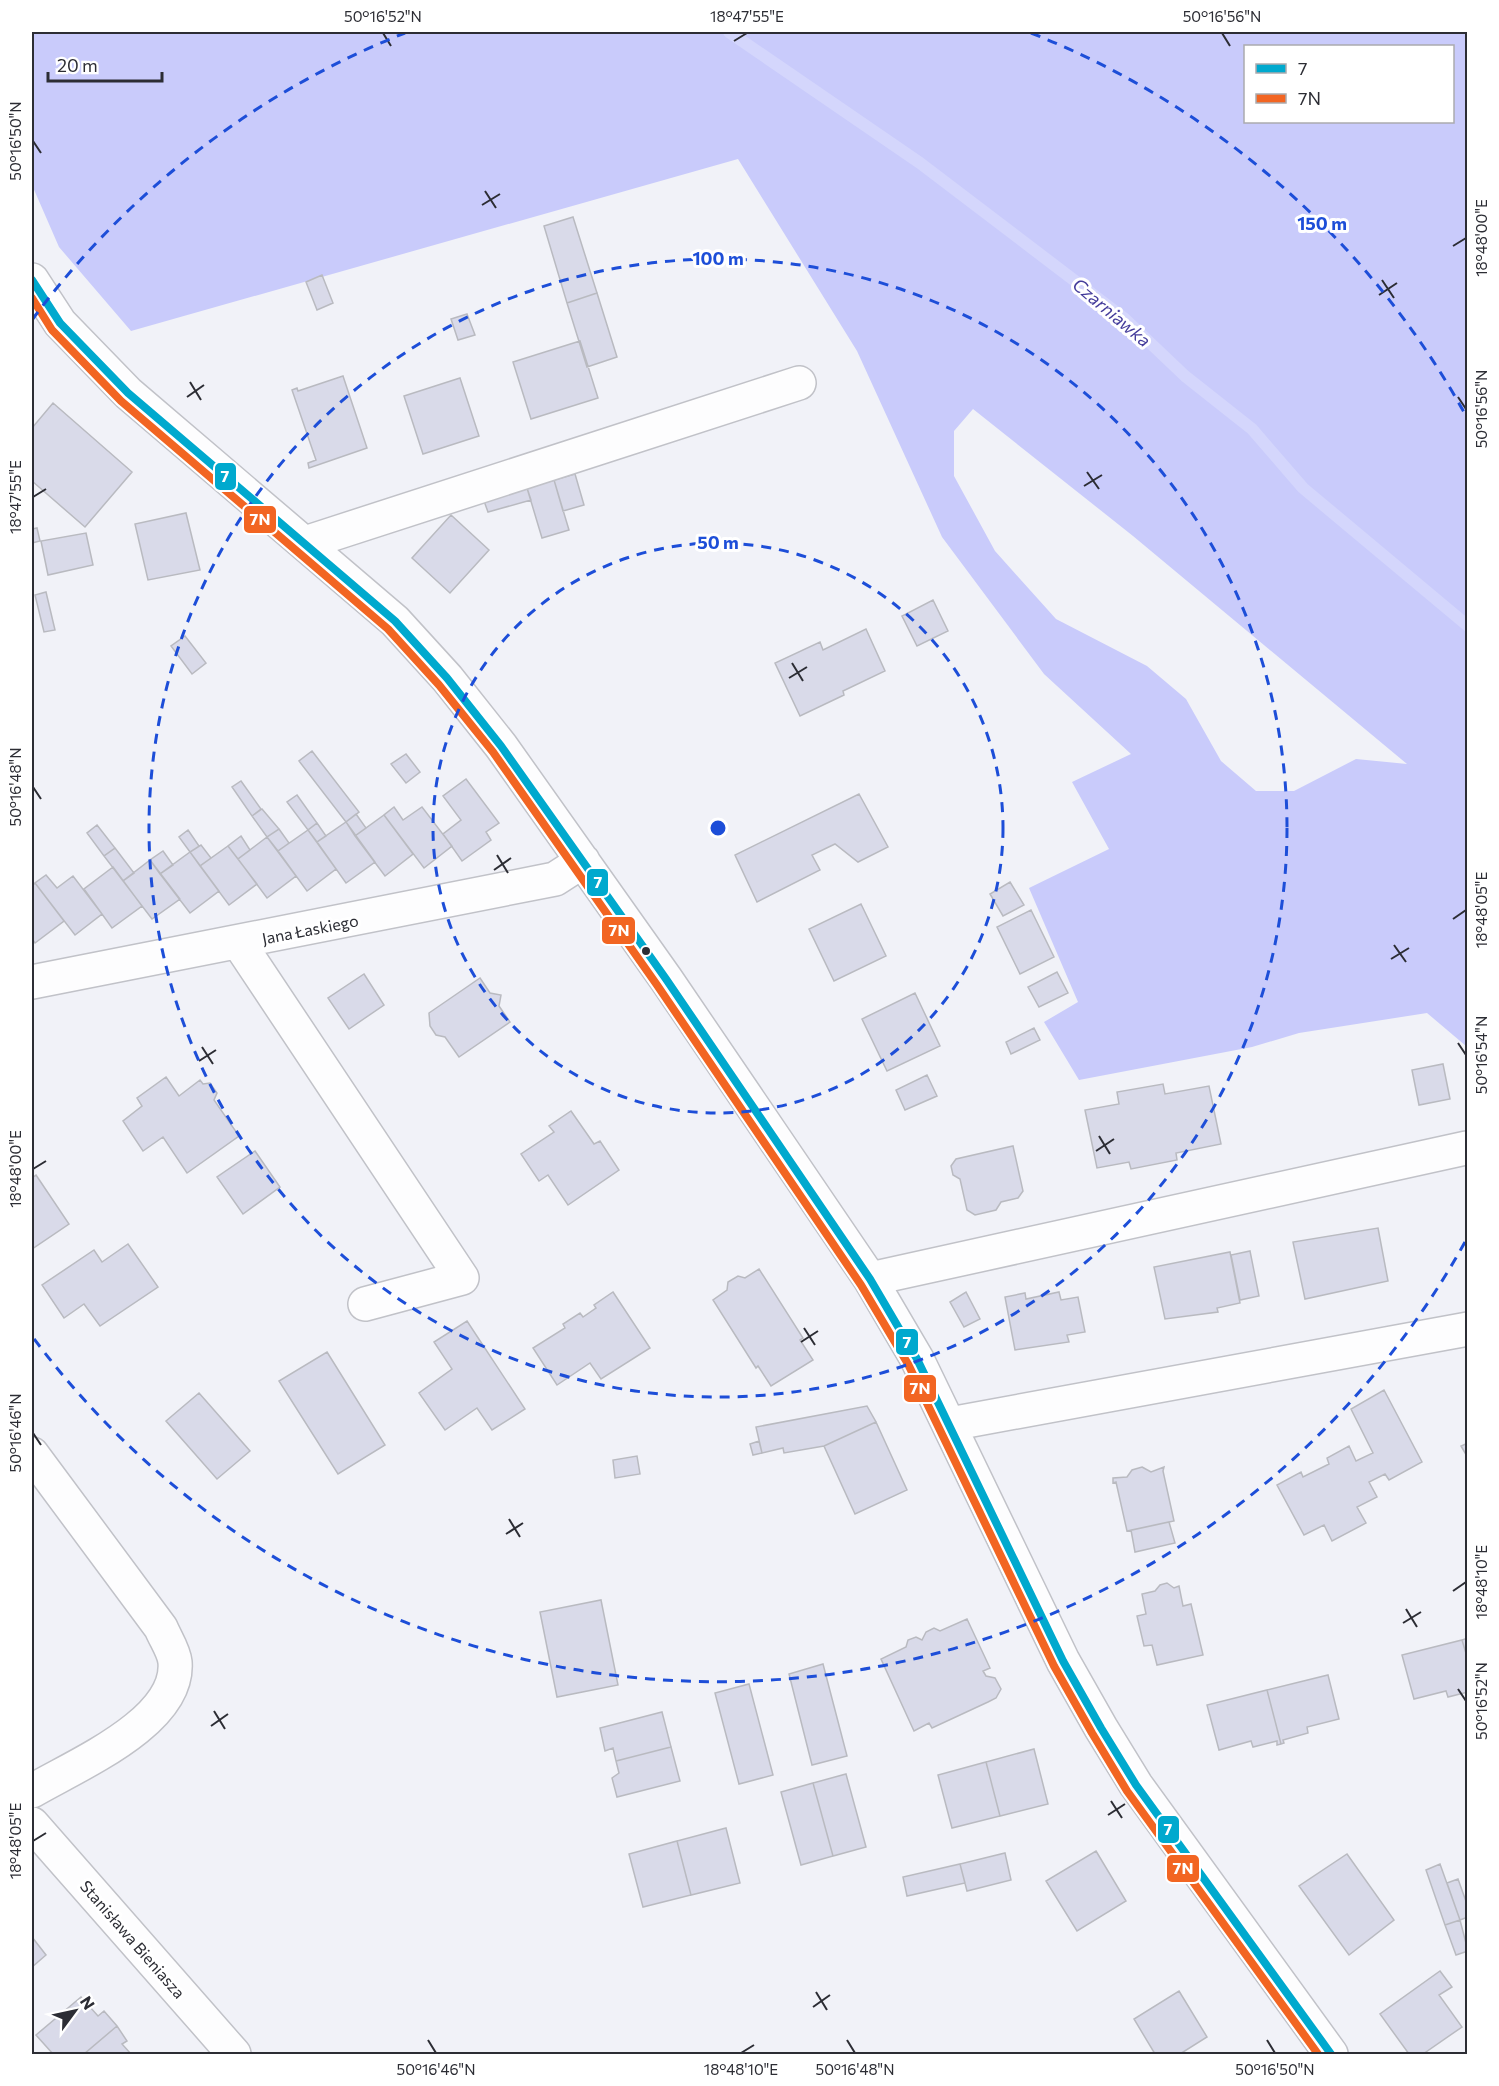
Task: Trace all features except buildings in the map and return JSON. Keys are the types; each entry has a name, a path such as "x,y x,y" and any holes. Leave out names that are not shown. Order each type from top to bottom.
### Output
{"street":[{"path":"32,280 60,323 128,393 395,621 447,678 501,746 583,861 870,1279 917,1359 1058,1651 1101,1728 1136,1785 1331,2055"},
{"path":"305,543 800,383"},
{"name":"Jana Łaskiego","path":"32,982 555,879 583,861"},
{"path":"239,943 462,1278 365,1304"},
{"path":"870,1279 1466,1148"},
{"path":"950,1425 1467,1329"},
{"path":"32,1454 161,1628 175,1661 172,1689 158,1711 131,1733 32,1791"},
{"name":"Stanisława Bieniasza","path":"32,1824 234,2055"}],"shaded area":[{"path":"32,32 1467,32 1466,1046 1427,1013 1299,1033 1252,1047 1079,1080 1044,1022 1078,1002 1029,888 1109,849 1072,782 1131,754 1044,674 942,537 857,351 738,159 131,331 59,247 32,185","holes":["973,409 1133,536 1407,764 1356,759 1294,791 1256,791 1221,761 1186,699 1147,666 1056,619 995,551 954,476 954,431"]}],"waterway":[{"name":"Czarniawka","path":"729,32 920,163 1125,319 1185,376 1252,429 1303,488 1468,626"}],"transit line":[{"name":"7","path":"32,280 60,323 128,393 395,621 447,678 501,746 666,979 870,1279 917,1359 1063,1661 1101,1728 1136,1785 1331,2054"},
{"name":"7N","path":"32,298 52,330 121,401 388,629 439,685 493,752 657,985 861,1285 908,1364 1054,1666 1092,1733 1127,1791 1318,2054"}]}
